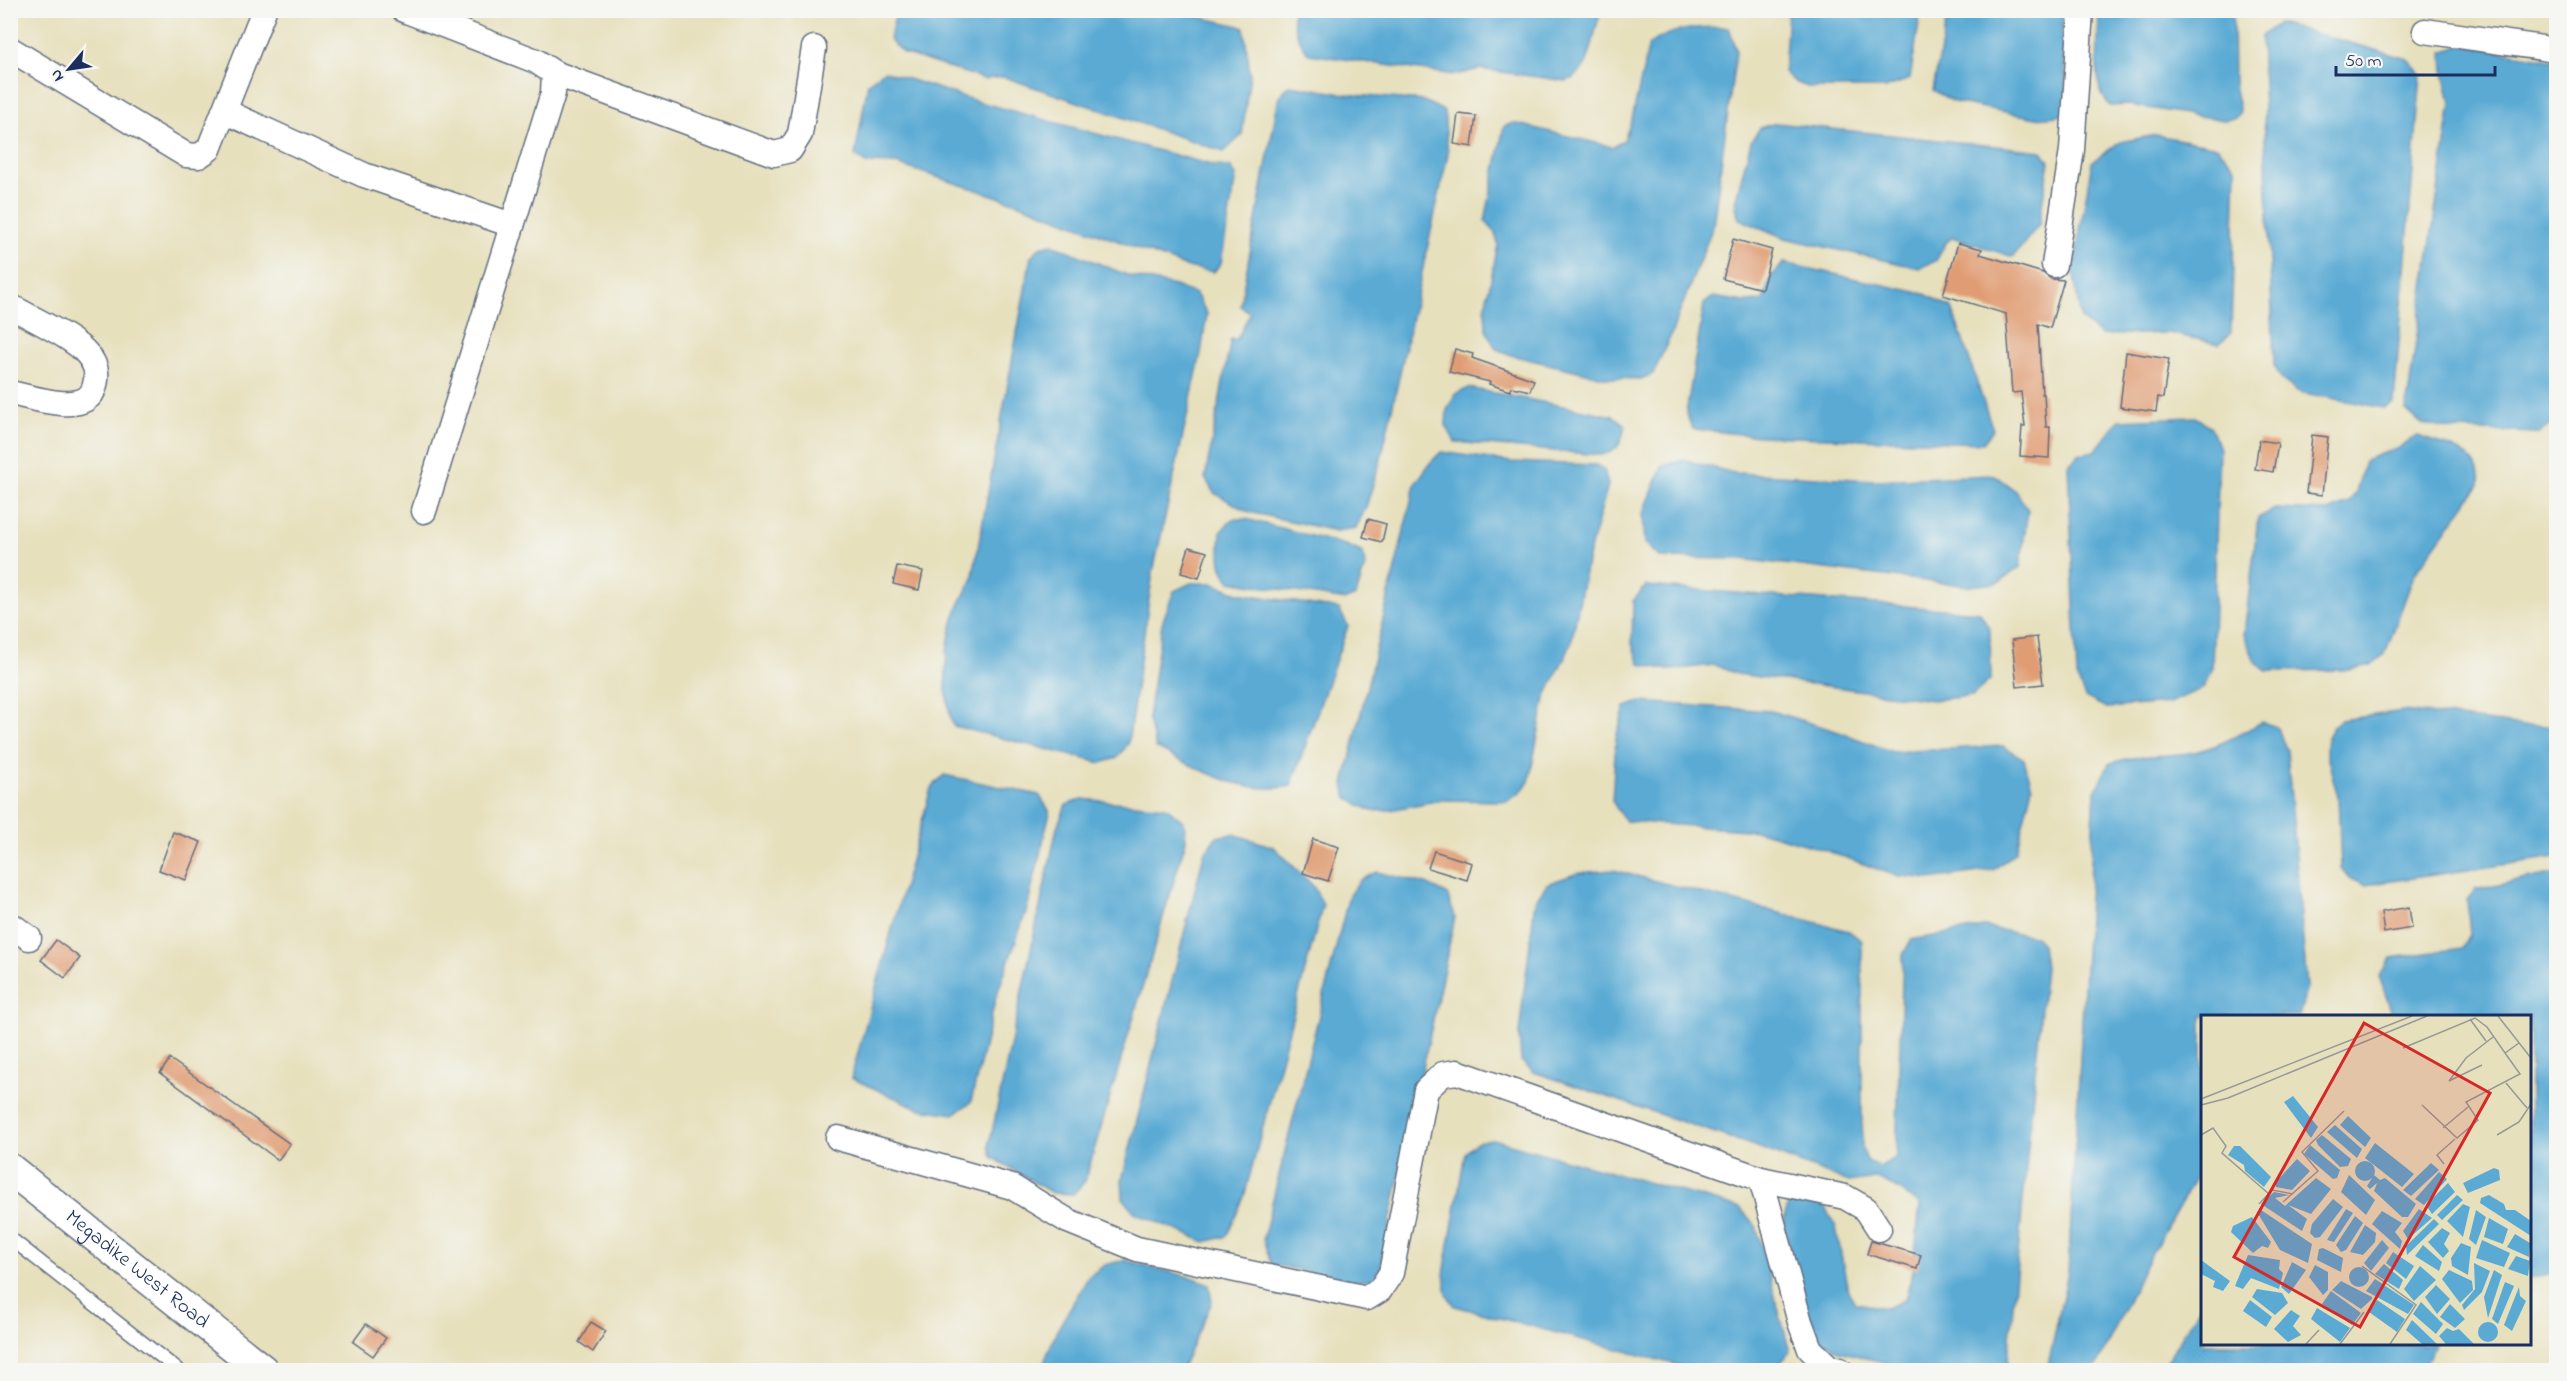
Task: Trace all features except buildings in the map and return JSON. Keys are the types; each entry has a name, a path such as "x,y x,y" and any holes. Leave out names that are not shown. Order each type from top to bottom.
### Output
{"street":[{"path":"10,49 186,155 199,156 209,148 264,10"},
{"path":"404,10 536,62 554,73 774,154 790,150 800,134 814,48"},
{"path":"2054,265 2072,150 2081,10"},
{"path":"2425,31 2556,50"},
{"path":"424,511 553,93 554,73"},
{"path":"224,111 342,166 397,187 512,225"},
{"path":"10,306 57,332 87,354 98,372 94,391 83,403 68,404 10,393"},
{"path":"838,1138 1012,1187 1068,1221 1137,1249 1367,1298 1380,1290 1391,1273 1426,1090 1443,1074 1457,1072 1761,1179 1845,1197 1866,1209 1880,1229"},
{"name":"Megadike West Road","path":"10,1169 263,1371"},
{"path":"1761,1179 1800,1322 1810,1348 1830,1368 1840,1371"}],"lane":[{"path":"10,1238 178,1371"}],"water":[{"path":"1293,10 1602,11 1587,61 1582,70 1566,81 1480,69 1455,75 1309,54 1296,34"},
{"path":"897,11 1174,11 1244,27 1250,74 1242,135 1224,152 1004,77 984,79 903,53 889,39"},
{"path":"1788,11 1921,11 1910,79 1885,88 1810,88 1795,82 1784,72"},
{"path":"1948,11 2063,11 2062,38 2069,110 2058,116 2036,118 1954,102 1933,90"},
{"path":"2099,11 2233,11 2234,85 2240,113 2235,118 2224,120 2129,105 2110,106 2100,92 2097,67"},
{"path":"2278,23 2408,59 2421,74 2394,403 2384,408 2299,392 2282,380 2274,365 2261,36"},
{"path":"1729,27 1736,51 1713,226 1671,335 1653,374 1641,379 1608,378 1514,356 1496,349 1486,330 1485,307 1498,245 1495,232 1485,221 1504,126 1514,123 1613,147 1624,140 1632,119 1649,44 1677,31"},
{"path":"2461,45 2556,60 2556,415 2555,422 2539,433 2456,430 2422,424 2406,410 2451,103 2444,72 2443,52"},
{"path":"884,71 976,101 1215,166 1230,167 1236,176 1221,263 1214,272 1187,267 1017,203 896,164 866,163 855,156 868,83"},
{"path":"1290,85 1344,94 1424,101 1444,111 1448,154 1381,459 1366,507 1356,528 1336,531 1249,512 1214,493 1205,478 1231,339 1237,339 1250,313 1240,306 1279,96"},
{"path":"1776,123 2042,151 2049,161 2039,225 2013,257 1952,237 1945,244 1936,261 1919,268 1785,238 1739,219 1735,202 1751,141 1760,128"},
{"path":"2156,135 2218,147 2236,168 2231,333 2219,344 2169,333 2101,335 2081,319 2073,271 2092,162 2120,142"},
{"path":"1052,244 1129,276 1175,286 1196,294 1207,314 1201,353 1153,572 1128,744 1117,758 1101,763 953,726 946,689 950,633 963,597 972,581 1031,256 1040,247"},
{"path":"1784,263 1925,294 1952,308 1993,430 1983,443 1759,436 1693,429 1686,414 1704,304 1713,297 1745,302 1763,301 1771,277"},
{"path":"1469,388 1614,416 1625,425 1622,437 1612,452 1600,455 1455,442 1446,425 1447,410 1455,394"},
{"path":"2195,417 2211,427 2219,449 2212,669 2203,688 2169,703 2106,708 2085,697 2077,678 2068,465 2079,454 2095,451 2119,420"},
{"path":"2418,436 2450,447 2468,457 2479,474 2479,485 2414,575 2385,654 2371,665 2349,670 2266,671 2255,661 2244,635 2258,518 2275,509 2329,511 2349,502 2356,492 2365,461 2397,449"},
{"path":"1441,452 1512,462 1596,465 1604,470 1608,485 1588,557 1571,644 1545,698 1529,782 1519,794 1507,801 1441,800 1390,810 1371,811 1347,798 1344,784 1415,484"},
{"path":"1685,460 1734,473 1876,480 1994,475 2016,491 2028,510 2020,567 1998,583 1969,586 1741,559 1660,558 1645,543 1643,514 1663,465"},
{"path":"1233,519 1246,519 1349,546 1363,553 1365,566 1356,596 1346,600 1230,581 1221,564 1220,544 1221,531"},
{"path":"1191,583 1212,583 1238,593 1339,609 1348,626 1291,786 1273,788 1238,784 1205,772 1156,748 1148,718 1162,623 1174,591"},
{"path":"1646,586 1980,612 1990,630 1991,679 1972,696 1932,700 1737,674 1714,665 1669,670 1640,664 1632,644 1633,601"},
{"path":"1640,702 1771,711 1893,752 2003,746 2024,759 2032,787 2016,852 1993,870 1929,879 1894,875 1822,849 1759,831 1625,821 1612,801 1616,738 1625,707"},
{"path":"2403,711 2525,726 2556,726 2556,857 2365,885 2349,878 2341,868 2338,797 2326,752 2327,737 2333,726 2341,720"},
{"path":"2262,722 2277,727 2287,751 2307,987 2299,1015 2201,1015 2201,1168 2143,1269 2095,1370 2047,1370 2068,1273 2095,791 2109,764 2138,757 2198,751 2226,741"},
{"path":"944,775 1039,795 1050,812 1027,909 996,997 971,1102 954,1114 920,1109 851,1078 931,788"},
{"path":"1082,799 1166,807 1184,822 1186,840 1085,1181 1073,1194 1052,1193 992,1157 989,1146 1057,827 1066,805"},
{"path":"1233,834 1274,847 1313,886 1323,904 1244,1197 1227,1236 1205,1242 1135,1213 1123,1198 1122,1180 1204,854 1216,837"},
{"path":"1613,870 1849,931 1862,941 1862,1147 1867,1161 1880,1167 1896,1157 1903,955 1911,940 1984,927 2034,936 2042,944 2045,967 2007,1370 1914,1370 1839,1351 1821,1340 1807,1314 1783,1223 1788,1205 1800,1200 1824,1206 1836,1227 1848,1291 1855,1303 1886,1308 1905,1300 1913,1271 1920,1205 1900,1190 1875,1178 1849,1182 1763,1149 1534,1072 1521,1061 1519,1033 1535,901 1547,884 1578,873"},
{"path":"1377,872 1426,884 1447,894 1455,917 1380,1269 1373,1279 1353,1281 1271,1264 1263,1239 1349,895 1360,880"},
{"path":"2556,873 2556,1273 2531,1277 2531,1015 2393,1015 2379,976 2391,958 2462,948 2470,935 2467,900 2475,890"},
{"path":"1492,1139 1740,1208 1756,1226 1790,1352 1774,1370 1696,1370 1455,1306 1447,1295 1444,1274 1465,1153 1478,1142"},
{"path":"1124,1260 1209,1284 1212,1302 1181,1370 1041,1370 1057,1330 1089,1276 1105,1265"},
{"path":"2201,1305 2201,1345 2434,1345 2424,1370 2162,1370"}]}
